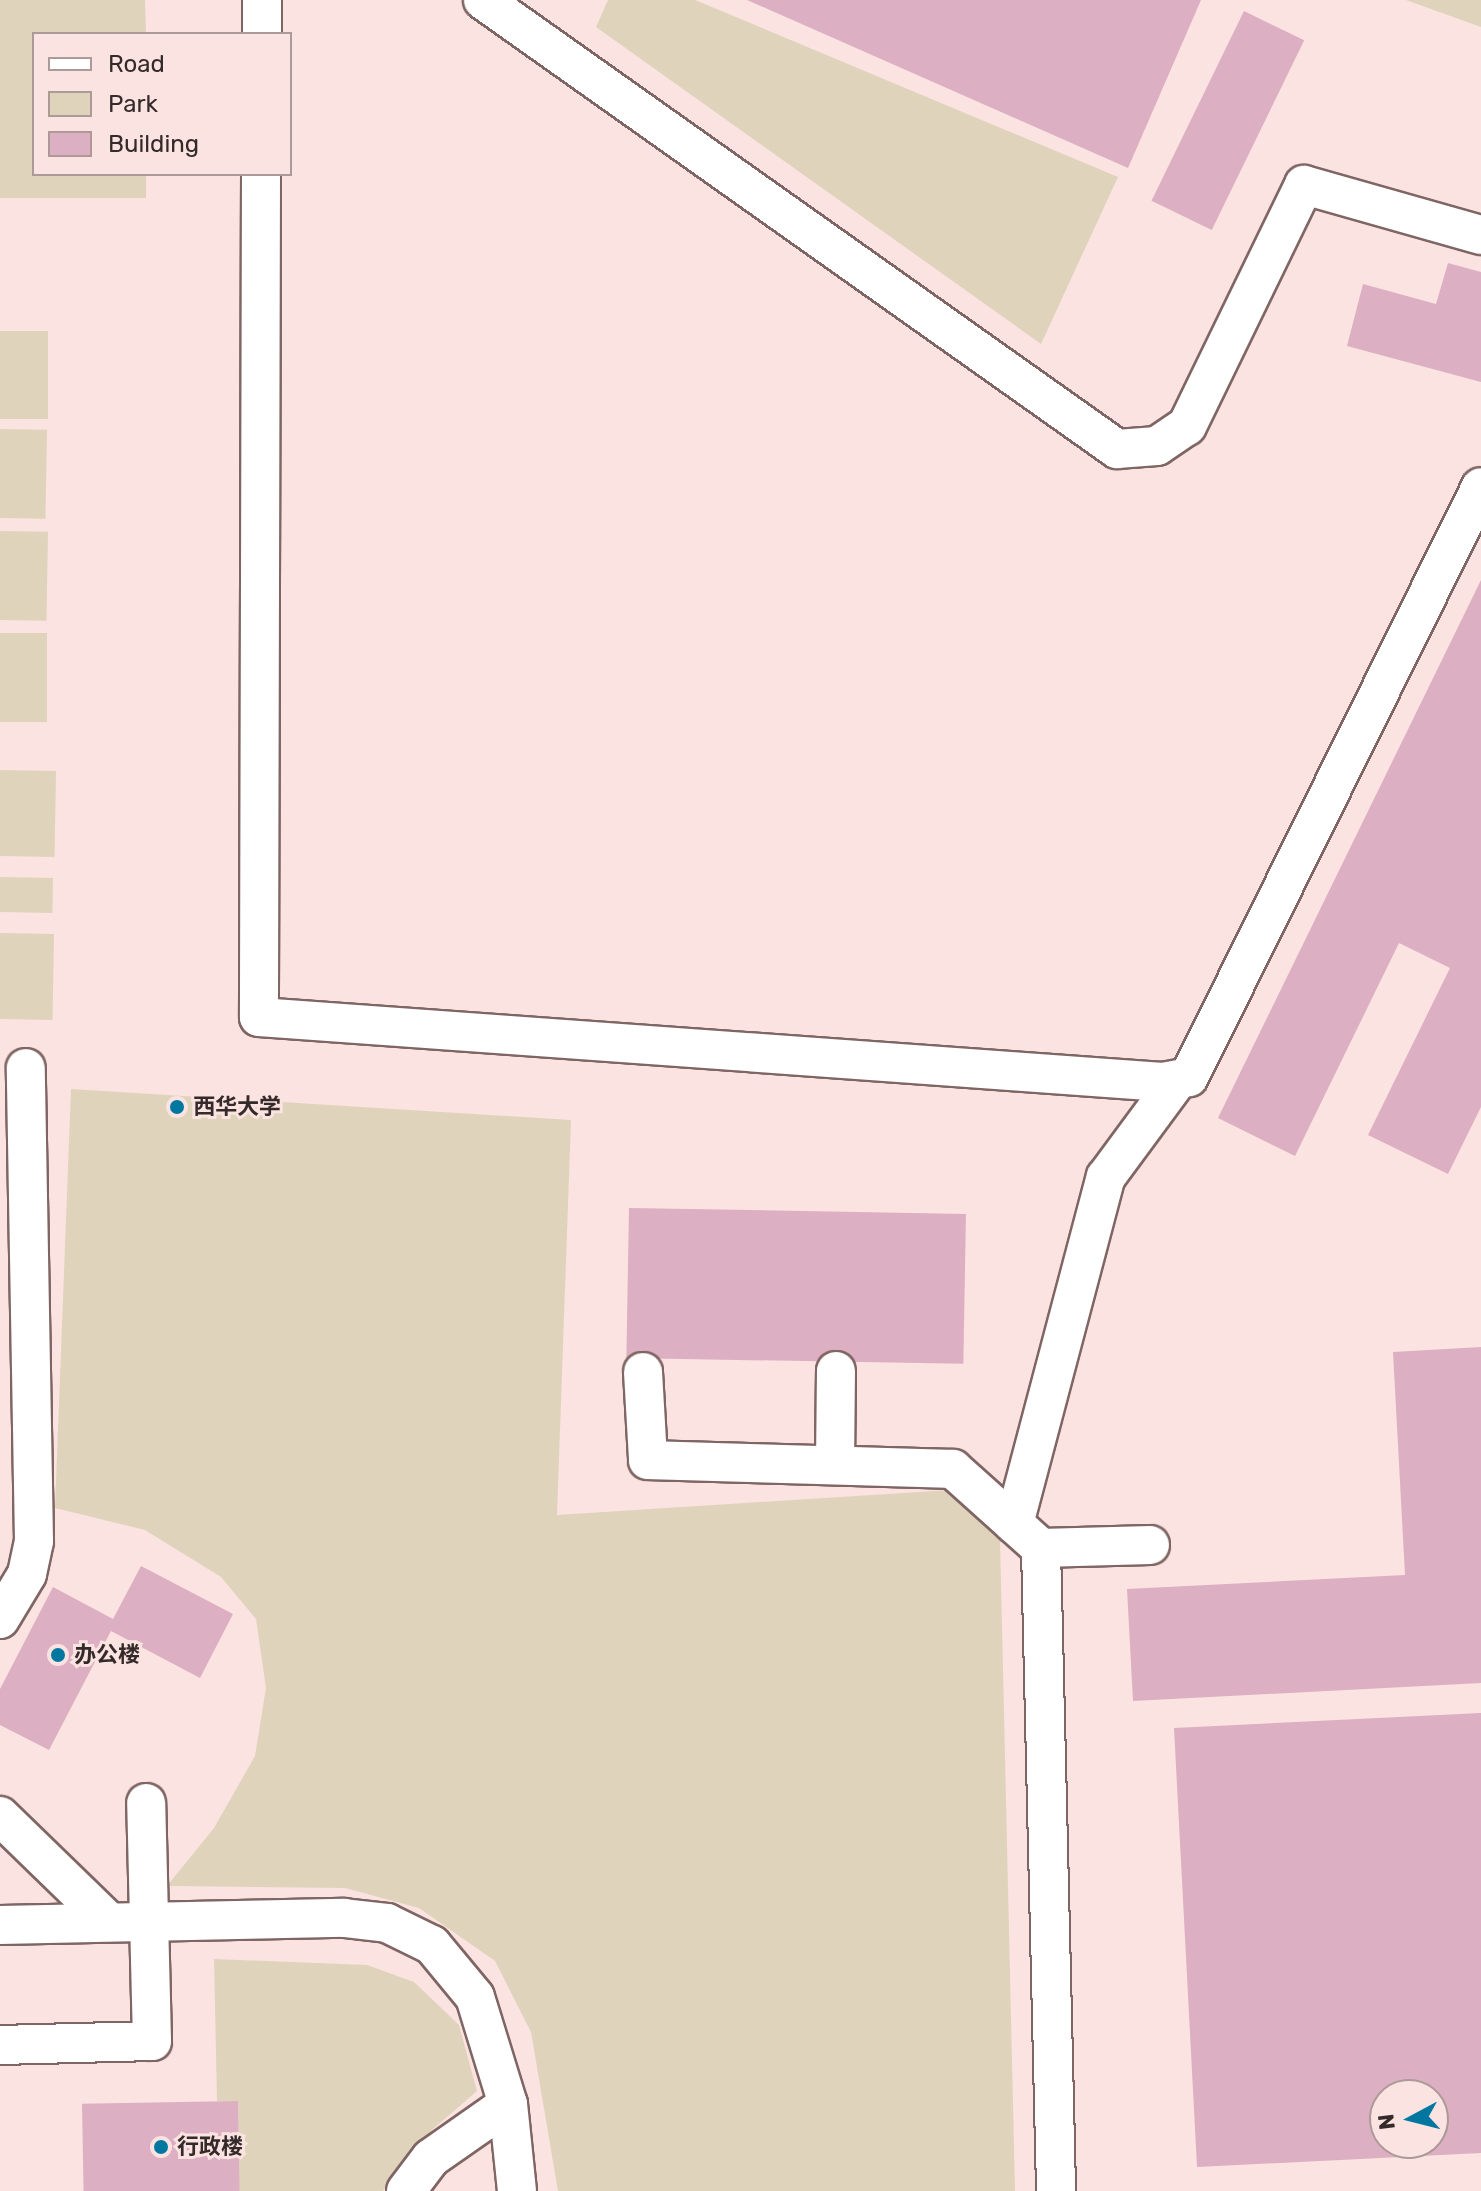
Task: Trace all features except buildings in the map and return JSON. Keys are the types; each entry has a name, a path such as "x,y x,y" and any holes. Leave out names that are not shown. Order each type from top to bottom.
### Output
{"street":[{"path":"262,0 262,32"},
{"path":"483,0 1117,449 1157,446 1187,426 1304,185 1481,235"},
{"path":"261,176 259,1017 1176,1082"},
{"path":"1056,2191 1028,1536 1106,1177 1176,1082 1200,1068 1481,487"},
{"path":"0,1619 27,1574 34,1541 17,1080"},
{"path":"835,1465 836,1371"},
{"path":"643,1372 648,1460 953,1469 1028,1536 1150,1545"},
{"path":"0,2045 152,2041 146,1803"},
{"path":"0,1816 109,1922"},
{"path":"0,1925 344,1918 410,1934 432,1945 475,1997 508,2104 517,2191"},
{"path":"406,2191 431,2158 508,2104"}],"green space":[{"path":"0,0 145,0 146,32 32,32 32,176 146,176 146,198 0,198"},
{"path":"608,0 695,0 1118,177 1041,344 596,27"},
{"path":"1406,0 1481,0 1481,27"},
{"path":"0,331 48,331 48,419 0,419"},
{"path":"0,429 47,430 45,519 0,518"},
{"path":"0,531 48,532 46,621 0,620"},
{"path":"0,633 47,633 47,722 0,722"},
{"path":"0,770 56,771 54,857 0,856"},
{"path":"0,877 53,878 52,913 0,912"},
{"path":"0,933 54,934 52,1020 0,1019"},
{"path":"71,1089 571,1120 557,1515 950,1490 1000,1539 1015,2191 558,2191 531,2032 495,1961 419,1908 345,1888 167,1886 214,1828 255,1756 266,1688 256,1619 221,1577 145,1530 55,1508"},
{"path":"214,1959 367,1965 414,1982 459,2025 477,2091 433,2129 383,2191 239,2191 238,2101 217,2101"}],"place":[{"name":"西华大学","path":"177,1107"},
{"name":"办公楼","path":"58,1655"},
{"name":"行政楼","path":"161,2147"}]}
